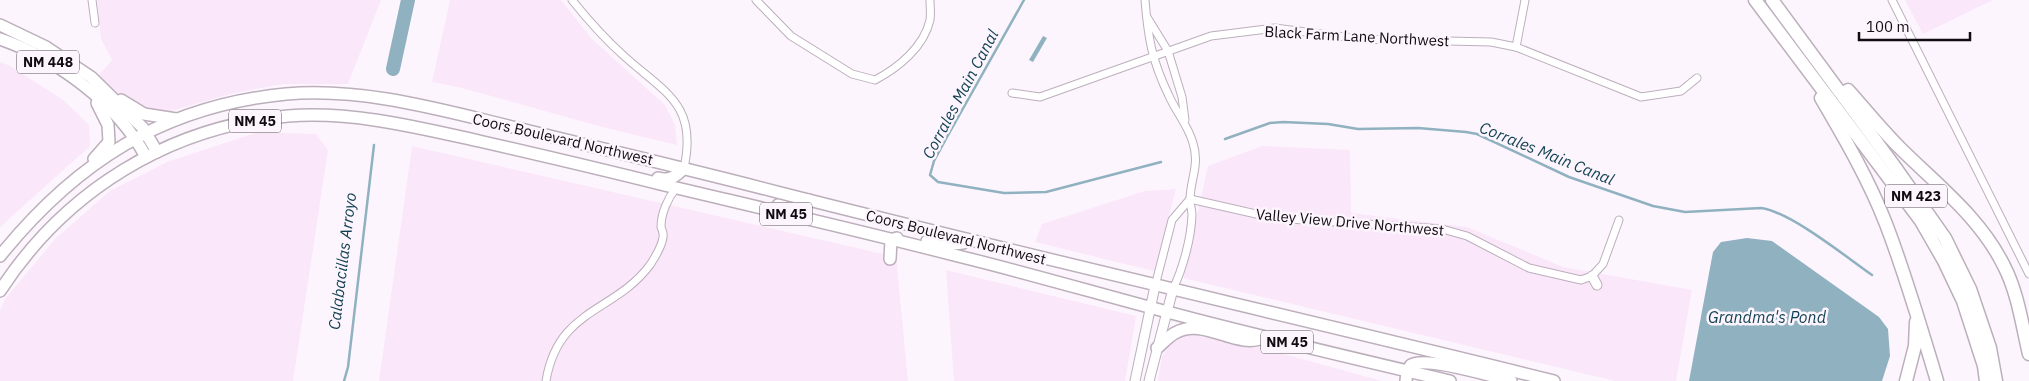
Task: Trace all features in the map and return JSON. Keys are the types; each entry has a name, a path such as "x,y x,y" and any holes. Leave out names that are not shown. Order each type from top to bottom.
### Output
{"highway":[{"name":"NM 423","path":"1755,0 1921,221 1940,253 1963,301 1984,366 1986,381"},
{"name":"NM 423","path":"1772,0 1945,238 1970,289 1990,348 1996,381"},
{"path":"1796,32 1898,146 1976,222 1992,243 2005,267 2014,291 2029,354"},
{"path":"1791,49 1837,126 1886,222 1938,381"},
{"path":"1906,381 1915,346 1916,310"}],"main road":[{"name":"NM 448","path":"0,25 46,48 91,77 147,132 157,152"},
{"name":"NM 448","path":"0,39 28,51 52,65 91,93 136,138 146,157"},
{"path":"91,77 126,104 144,114 178,119"},
{"path":"77,176 99,155 109,142 108,125 91,93"},
{"name":"Coors Boulevard Northwest","path":"178,119 216,106 251,99 308,93 358,95 426,107 684,168 972,242 1554,381"},
{"name":"Coors Boulevard Northwest","path":"157,152 197,136 244,122 289,116 358,117 509,148 676,188 1151,306 1407,376 1450,381"},
{"name":"NM 45","path":"0,256 37,214 77,176 136,138 178,119"},
{"path":"509,148 539,151 665,180 674,178 684,168"},
{"name":"NM 45","path":"0,291 30,250 63,216 90,192 157,152"},
{"path":"676,188 684,185 697,187 793,208 809,200"},
{"path":"890,259 891,240 899,237 944,245 972,242"},
{"path":"1157,348 1175,333 1186,329 1207,330 1252,342 1265,337"},
{"path":"1407,376 1411,364 1423,362 1446,365 1511,381"}],"street":[{"path":"92,0 95,23"},
{"path":"572,0 608,41 668,92 677,103 684,117 687,132 688,145 684,168"},
{"path":"756,0 791,36 852,74 875,80 892,72 920,43 930,20 930,0"},
{"path":"1144,0 1148,39 1152,56 1169,97 1186,122"},
{"path":"1516,47 1525,0"},
{"path":"1892,0 2029,274"},
{"path":"1146,14 1168,51 1182,97 1186,122 1194,144 1196,158 1196,172 1190,199 1192,214 1186,252 1181,272 1173,289 1149,381"},
{"name":"Black Farm Lane Northwest","path":"1012,93 1040,97 1211,36 1276,28 1360,39 1491,42 1516,47 1642,97 1681,91 1698,78"},
{"path":"546,381 552,358 567,333 582,317 624,290 638,278 655,256 664,236 662,224 666,207 676,188"},
{"path":"1135,381 1172,220 1190,199"},
{"name":"Valley View Drive Northwest","path":"1190,199 1274,218 1442,229 1467,236 1529,268 1575,280 1594,281 1603,264 1619,220"}],"shaded area":[{"path":"97,0 381,0 348,84 283,84 234,93 164,113 154,113 125,99 98,76 112,60 101,39"},
{"path":"450,0 561,0 591,38 665,105 675,125 677,145 606,128 462,88 432,82"},
{"path":"1905,0 1993,0 1923,34"},
{"path":"0,62 8,65 62,99 89,125 90,146 0,227"},
{"path":"258,132 316,134 328,150 293,381 0,381 0,310 5,299 56,238 110,191 167,162"},
{"path":"412,146 896,257 908,381 379,381"},
{"path":"1262,146 1350,150 1351,213 1467,227 1563,267 1692,290 1676,381 1615,381 1183,278 1208,166"},
{"path":"1176,189 1154,271 1035,242 1042,224 1145,191"},
{"path":"946,270 1136,316 1125,381 954,381"},
{"path":"1203,332 1382,381 1158,381 1162,356 1176,336 1186,333"}],"water":[{"path":"1043,36 1047,38 1033,62 1029,60"},
{"name":"Grandma's Pond","path":"1747,238 1772,241 1879,317 1888,329 1890,356 1882,381 1689,381 1713,252 1721,242"}],"waterway":[{"name":"Calabacillas Arroyo","path":"393,69 408,0"},
{"name":"Corrales Main Canal","path":"1024,0 934,161 930,175 938,182 1004,193 1046,192 1161,162"},
{"name":"Corrales Main Canal","path":"1225,139 1270,123 1283,122 1328,124 1358,129 1418,128 1477,134 1569,177 1653,206 1685,212 1761,208 1773,211 1818,236 1872,275"},
{"name":"Calabacillas Arroyo","path":"344,381 348,367 374,145"}]}
